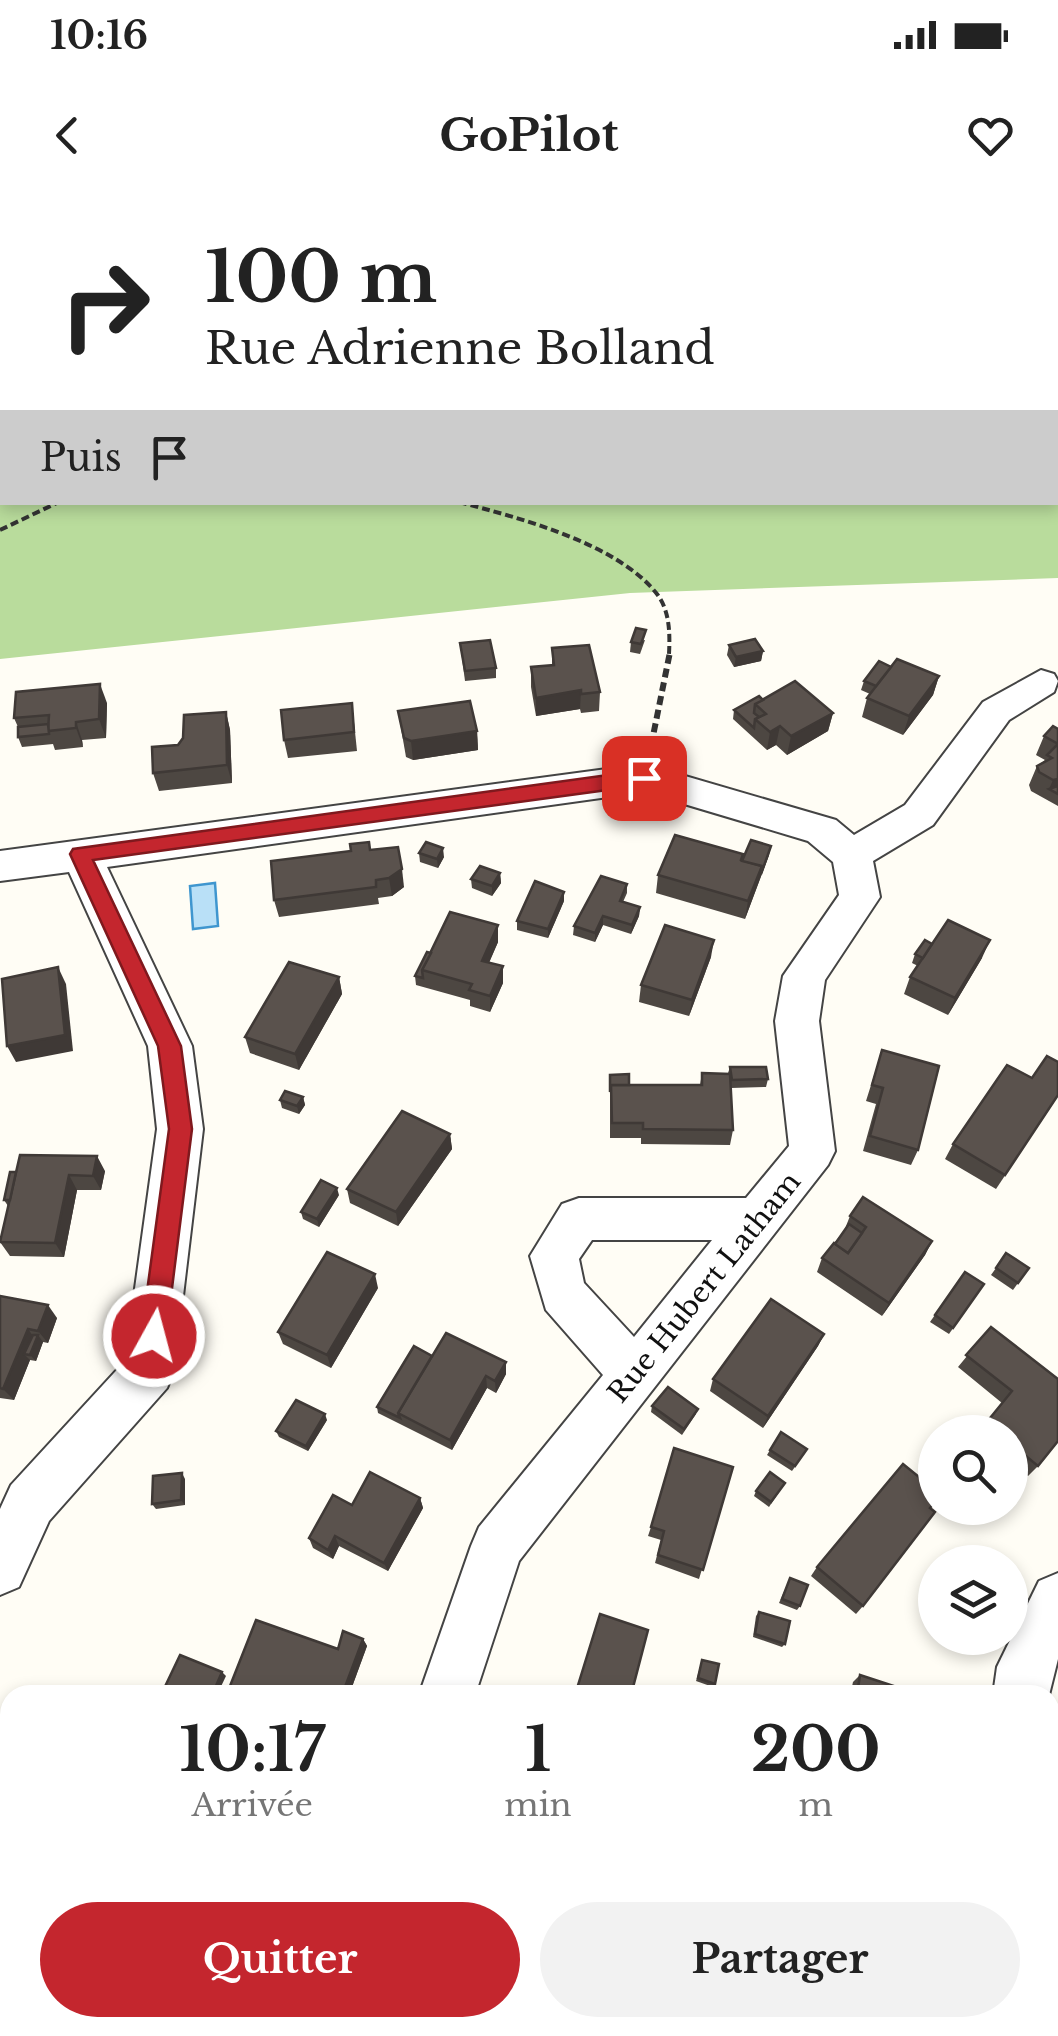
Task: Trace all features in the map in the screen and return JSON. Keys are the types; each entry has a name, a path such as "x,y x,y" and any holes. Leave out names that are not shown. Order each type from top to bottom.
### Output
{"street":[{"path":"0,866 644,778 822,830 852,855 919,815 996,711 1041,682"},
{"path":"0,1568 30,1502 150,1370 180,1129 170,1046 80,854"},
{"name":"Rue Hubert Latham","path":"450,1685 498,1546 812,1151 797,1021 804,976 860,897 852,855"},
{"path":"635,1374 563,1294 554,1256 579,1219 758,1219"},
{"path":"1022,1685 1025,1667 1058,1600"}],"path":[{"path":"0,530 53,505"},
{"path":"471,505 508,514 604,554 643,578 668,613 668,677 644,778"}],"green space":[{"path":"0,505 1058,505 1058,578 630,593 0,659"}],"water":[{"path":"215,883 218,926 193,929 190,886"}],"building":[{"path":"636,628 646,630 641,644 631,642"},
{"path":"755,639 763,651 736,657 729,645"},
{"path":"490,640 496,668 465,671 460,643"},
{"path":"589,645 600,692 581,694 581,690 536,698 531,667 554,665 552,648"},
{"path":"897,659 939,676 909,716 867,698"},
{"path":"879,661 891,667 876,686 864,681"},
{"path":"795,681 833,713 791,736 780,726 770,732 755,719 766,714 755,704"},
{"path":"100,684 99,719 76,722 76,728 48,731 49,715 14,718 16,692"},
{"path":"759,696 763,700 755,704 754,713 759,717 754,728 734,710"},
{"path":"470,701 477,731 411,741 404,738 398,711"},
{"path":"352,703 354,732 284,740 281,710"},
{"path":"226,712 227,765 153,773 152,747 178,745 183,738 184,715"},
{"path":"48,724 49,734 18,737 18,727"},
{"path":"1053,726 1058,729 1058,744 1044,736"},
{"path":"1058,744 1058,779 1053,780 1039,772 1037,766 1052,758 1047,755"},
{"path":"675,835 743,854 741,860 762,866 748,901 658,875"},
{"path":"751,840 771,846 761,874 762,866 742,861"},
{"path":"369,842 370,850 398,847 402,869 389,878 376,880 376,887 274,900 271,861 351,851 350,844"},
{"path":"426,842 443,848 437,859 419,853"},
{"path":"480,866 500,873 492,886 471,879"},
{"path":"601,876 627,884 620,901 640,907 632,925 603,916 595,933 574,926"},
{"path":"535,881 564,892 548,929 517,921"},
{"path":"450,912 498,925 482,961 503,966 490,996 469,990 472,984 422,970"},
{"path":"948,920 990,940 955,998 910,977"},
{"path":"665,925 714,940 692,1000 641,985"},
{"path":"925,940 932,944 923,958 915,954"},
{"path":"427,952 431,953 422,970 423,978 415,976"},
{"path":"289,962 339,977 295,1054 245,1037"},
{"path":"58,967 65,1035 7,1046 2,979"},
{"path":"882,1050 939,1066 918,1150 870,1136 883,1088 872,1085"},
{"path":"1047,1056 1058,1062 1058,1095 1005,1175 953,1144 1007,1065 1032,1078"},
{"path":"730,1067 766,1067 768,1079 732,1080"},
{"path":"702,1073 730,1074 733,1130 643,1129 643,1123 612,1123 611,1085 702,1085"},
{"path":"629,1074 629,1085 611,1085 610,1092 610,1075"},
{"path":"285,1091 303,1097 297,1106 280,1100"},
{"path":"402,1111 450,1134 396,1212 347,1189"},
{"path":"20,1155 97,1156 93,1176 69,1175 55,1243 0,1242"},
{"path":"10,1172 16,1172 10,1200 4,1200"},
{"path":"321,1180 337,1188 317,1219 301,1212"},
{"path":"863,1197 932,1241 889,1303 822,1258 834,1243 848,1253 866,1227 850,1216"},
{"path":"849,1224 862,1233 848,1253 835,1244"},
{"path":"327,1252 375,1274 327,1355 278,1332"},
{"path":"1006,1253 1029,1268 1018,1283 996,1268"},
{"path":"965,1272 984,1284 953,1328 935,1315"},
{"path":"0,1296 48,1305 38,1331 28,1329 3,1389 0,1388"},
{"path":"771,1299 824,1334 768,1416 713,1379"},
{"path":"991,1327 1058,1379 1058,1441 1038,1466 1028,1458 1028,1415 992,1415 1012,1391 966,1355"},
{"path":"446,1333 506,1362 495,1381 486,1376 450,1440 398,1413"},
{"path":"33,1335 38,1335 30,1355 24,1354"},
{"path":"414,1346 432,1356 398,1413 400,1418 377,1407"},
{"path":"668,1387 698,1409 684,1429 652,1406"},
{"path":"296,1400 325,1414 306,1446 276,1431"},
{"path":"781,1432 807,1449 795,1466 770,1450"},
{"path":"674,1448 733,1467 703,1570 658,1555 664,1531 651,1527"},
{"path":"903,1464 918,1476 918,1525 925,1525 863,1606 817,1567"},
{"path":"370,1472 420,1498 384,1563 335,1536 328,1550 309,1538 333,1495 352,1505"},
{"path":"770,1472 785,1483 771,1502 756,1491"},
{"path":"182,1473 181,1500 152,1504 153,1476"},
{"path":"790,1578 808,1585 800,1606 782,1599"},
{"path":"759,1612 790,1621 785,1644 755,1634"},
{"path":"600,1614 648,1630 634,1685 578,1685"},
{"path":"256,1620 338,1649 343,1631 363,1639 346,1685 230,1685"},
{"path":"180,1655 222,1672 216,1685 166,1685"},
{"path":"702,1660 719,1664 715,1684 698,1678"},
{"path":"860,1675 890,1685 858,1685"}],"route":[{"path":"154,1336 180,1129 170,1046 80,854 644,778"}]}
